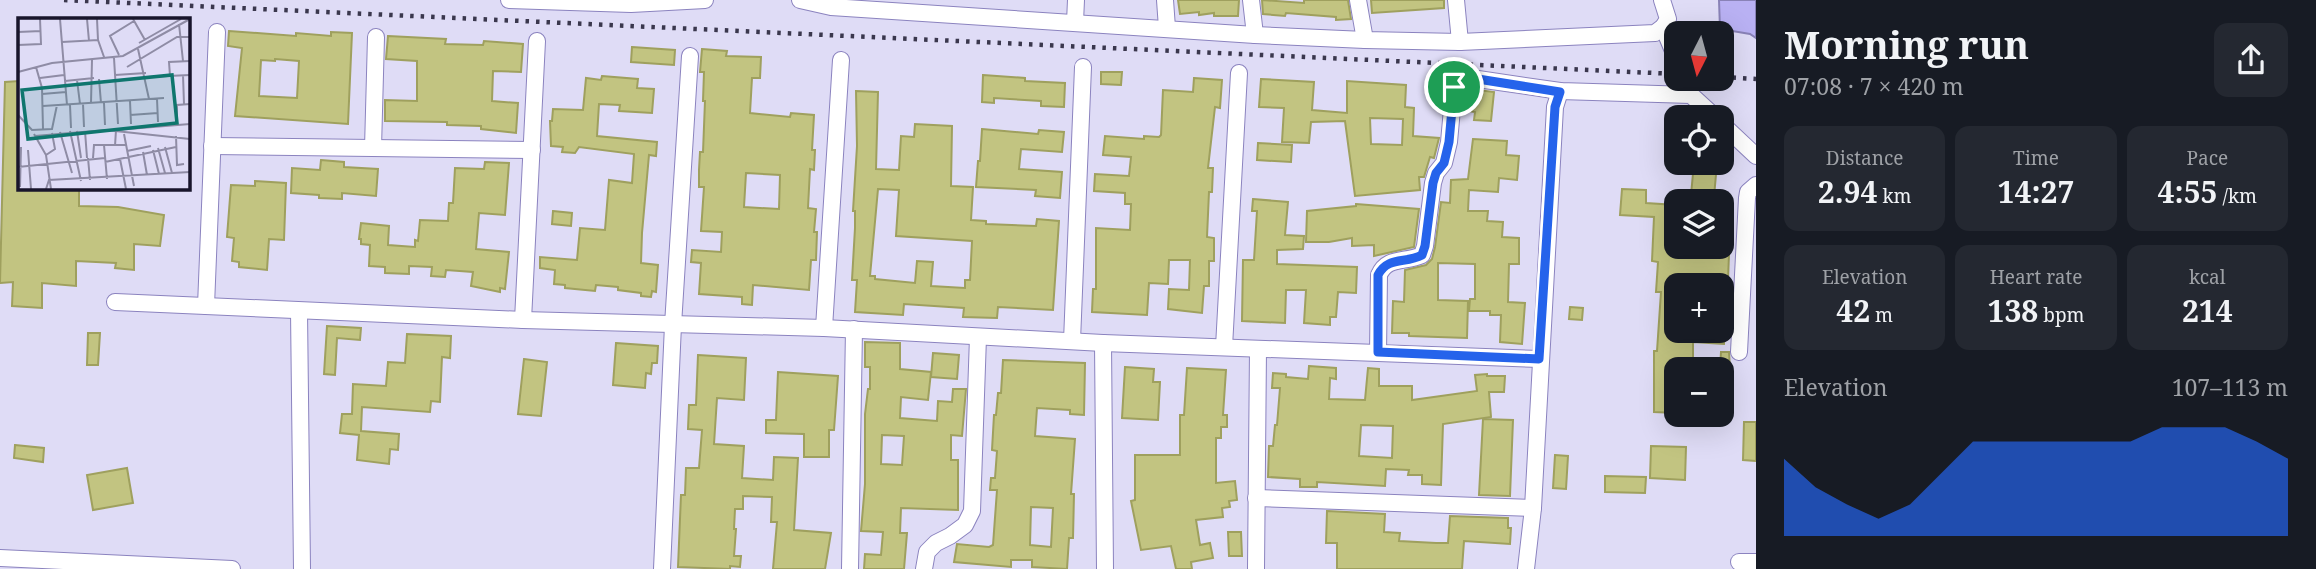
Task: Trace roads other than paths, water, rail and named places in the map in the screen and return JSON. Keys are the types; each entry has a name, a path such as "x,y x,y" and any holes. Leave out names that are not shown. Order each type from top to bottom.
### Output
{"street":[{"path":"509,0 631,4 705,0"},
{"path":"1075,22 1076,0"},
{"path":"1165,0 1167,28"},
{"path":"1251,0 1255,36"},
{"path":"1358,0 1365,40"},
{"path":"1456,0 1460,42"},
{"path":"806,1 831,7 902,6 1255,36 1460,42 1655,33 1668,19 1662,0"},
{"path":"206,306 217,32"},
{"path":"373,148 376,37"},
{"path":"523,320 537,41"},
{"path":"662,569 673,325 690,56"},
{"path":"824,327 841,60"},
{"path":"1072,341 1083,67"},
{"path":"1224,347 1238,73"},
{"path":"1378,352 1378,275 1382,267 1391,261 1422,255 1433,183 1436,173 1444,163 1449,142 1454,87 1463,81 1478,79 1560,92 1691,95"},
{"path":"1690,91 1702,105"},
{"path":"1527,569 1533,508 1539,359 1555,107 1560,92"},
{"path":"1734,135 1756,156"},
{"path":"212,146 532,150"},
{"path":"1739,352 1747,198 1748,192 1756,185"},
{"path":"115,302 523,320 824,327 1103,343 1539,359"},
{"path":"299,311 302,569"},
{"path":"850,569 854,329"},
{"path":"924,569 927,552 936,543 965,525 972,511 978,337"},
{"path":"1103,343 1105,569"},
{"path":"1256,569 1258,349"},
{"path":"1256,498 1533,508"},
{"path":"0,558 24,564 232,569"}],"railway":[{"path":"64,0 1664,73"},
{"path":"1734,78 1756,79"}]}
